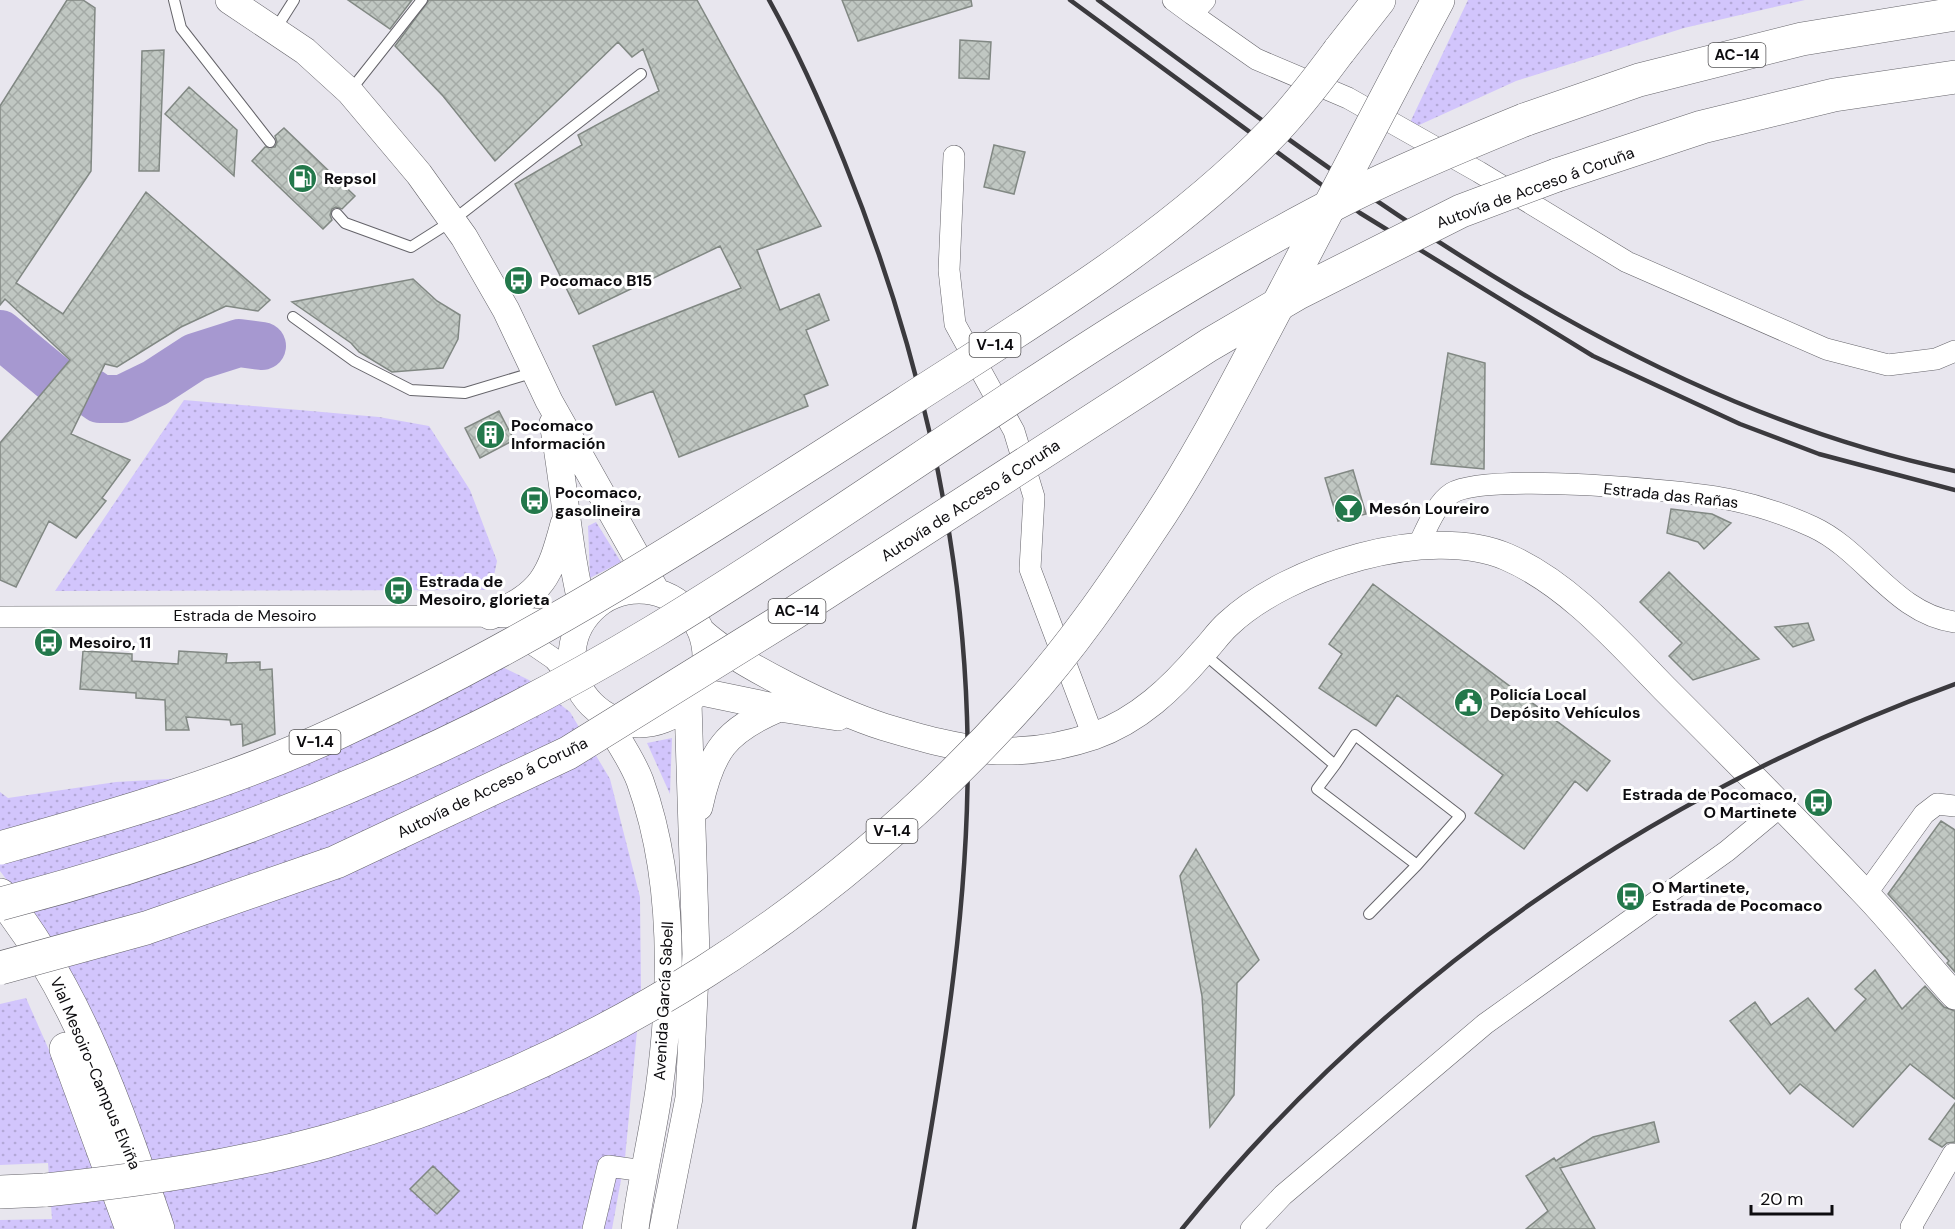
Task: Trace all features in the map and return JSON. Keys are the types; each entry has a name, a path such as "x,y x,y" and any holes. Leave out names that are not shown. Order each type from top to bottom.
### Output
{"main road":[{"name":"V-1.4","path":"0,848 87,824 209,785 333,735 456,676 611,589 821,458 1133,251 1189,208 1274,132 1379,0"},
{"name":"V-1.4","path":"0,1192 46,1190 141,1180 233,1163 322,1142 419,1112 515,1074 616,1025 714,967 802,906 888,836 953,775 1025,698 1087,620 1154,526 1215,424 1438,0"},
{"name":"AC-14","path":"0,904 156,860 314,801 401,764 540,695 653,632 1081,352 1181,290 1350,196 1441,153 1524,120 1639,80 1802,39 1955,14"},
{"name":"Autovía de Acceso á Coruña","path":"0,968 146,928 336,862 568,753 794,613 1209,345 1298,293 1461,211 1557,175 1702,127 1834,95 1955,76"},
{"name":"Vial Mesoiro-Campus Elviña","path":"0,895 22,922 68,999 131,1149 158,1229"},
{"name":"Vial Mesoiro-Campus Elviña","path":"0,929 39,989 60,1034 132,1229"}],"street":[{"path":"229,0 305,51 350,92 419,174 452,221 506,310 549,401 656,591"},
{"path":"1173,0 1199,7 1256,59 1348,98 1479,172 1627,262 1826,349 1888,365 1936,359 1955,351"},
{"path":"954,156 949,270 955,324 1014,431 1035,497 1030,569 1093,736"},
{"path":"549,401 575,582 583,618"},
{"name":"Estrada das Rañas","path":"1418,546 1428,524 1450,494 1466,487 1546,485 1687,493 1757,506 1815,528 1854,554 1893,592 1926,613 1955,622"},
{"path":"490,616 529,597 547,575 555,557 567,514"},
{"path":"701,631 714,643 782,682 862,720 951,747 993,753 1032,749 1093,736 1128,720 1164,695 1225,626 1247,608 1296,580 1384,551 1418,546 1473,547 1506,556 1543,577 1576,603 1634,658 1866,894 1955,996"},
{"path":"490,616 554,659 581,690 602,713 619,721 647,723 674,715 693,697 705,672 706,651 701,631 691,613 675,599 656,591 636,589 616,593 599,603 583,618 575,637 572,655 574,673 581,690"},
{"name":"Estrada de Mesoiro","path":"0,617 490,616 583,618"},
{"path":"693,697 862,720"},
{"name":"Avenida García Sabell","path":"663,1229 689,1098 696,954 691,843 693,697"},
{"path":"691,843 706,777 722,744 749,721 779,708"},
{"name":"Avenida García Sabell","path":"602,713 639,778 660,845 667,909 665,1027 659,1090 635,1229"},
{"path":"1866,894 1924,814 1937,804 1955,806"},
{"path":"1251,1229 1283,1195 1485,1024 1727,851 1781,806"},
{"path":"1913,1229 1911,1227 1953,1154"},
{"path":"593,1229 608,1166 644,1171"}],"lane":[{"path":"174,0 181,28 270,142"},
{"path":"275,30 294,0"},
{"path":"350,92 422,0"},
{"path":"337,214 345,223 411,247 452,221 641,74"},
{"path":"293,317 354,361 411,390 465,393 535,372"},
{"path":"1203,653 1335,765"},
{"path":"1369,914 1417,865 1460,816 1355,735 1317,789 1417,865"}],"shaded area":[{"path":"1468,0 1805,0 1684,28 1516,81 1406,131"},
{"path":"184,400 379,417 429,426 470,490 497,561 491,590 55,591"},
{"path":"596,522 621,562 590,578 588,526"},
{"path":"490,661 529,680 570,712 610,779 640,897 641,989 625,1158 612,1229 173,1229 44,929 0,871 0,792 8,798 116,782 290,772"},
{"path":"672,738 670,794 647,743"},
{"path":"26,998 80,1120 119,1229 0,1229 0,1220 52,1219 48,1163 0,1165 0,1004"}],"building":[{"path":"67,0 83,0 95,8 91,171 16,283 63,314 146,192 270,300 258,311 226,306 181,327 117,367 105,364 71,434 130,460 102,498 106,501 76,538 49,521 16,587 0,580 0,443 70,360 5,299 0,305 0,106"},
{"path":"348,0 412,0 390,29"},
{"path":"429,0 697,0 821,226 757,250 780,310 819,294 829,320 806,330 828,385 804,395 808,406 679,457 653,391 616,405 593,346 741,288 720,246 579,314 515,184 582,145 578,135 659,91 643,49 632,57 618,42 495,161 443,96 395,46"},
{"path":"842,0 971,0 972,6 858,41"},
{"path":"960,40 991,42 989,79 959,78"},
{"path":"164,50 159,171 139,171 142,51"},
{"path":"189,87 237,130 234,176 165,114"},
{"name":"Repsol","path":"284,128 355,196 342,209 336,207 332,209 330,215 332,220 323,229 252,161 265,147 275,147 277,142 275,136"},
{"path":"994,145 1025,152 1014,194 984,187"},
{"path":"413,279 437,301 460,315 458,339 443,368 392,372 359,352 351,343 292,302"},
{"path":"1448,353 1485,363 1484,469 1431,464"},
{"name":"Pocomaco Información","path":"499,411 514,440 480,458 465,428"},
{"path":"1353,470 1366,514 1338,521 1325,478"},
{"path":"1671,509 1712,514 1731,523 1704,549 1698,542 1667,533"},
{"path":"1669,572 1759,659 1693,680 1669,656 1682,643 1640,602"},
{"name":"Policía Local Depósito Vehículos","path":"1373,584 1610,761 1587,791 1575,781 1524,849 1475,813 1503,775 1397,695 1376,726 1319,688 1342,654 1329,644"},
{"path":"1808,623 1814,640 1793,647 1775,627"},
{"path":"83,651 132,654 132,661 178,664 179,651 227,654 226,663 260,662 260,670 272,669 275,734 243,746 242,724 231,725 230,720 186,717 189,730 166,730 165,700 136,698 136,693 80,689"},
{"path":"1941,821 1955,830 1955,972 1947,963 1949,961 1888,894"},
{"path":"1196,849 1259,960 1237,983 1234,1095 1210,1127 1202,996 1180,876"},
{"path":"1875,970 1902,1009 1925,986 1944,1007 1955,1011 1955,1099 1910,1064 1853,1127 1800,1084 1790,1094 1730,1021 1755,1002 1771,1025 1808,998 1835,1031 1866,999 1855,989"},
{"path":"1955,1103 1955,1142 1947,1143 1942,1147 1929,1139"},
{"path":"1654,1122 1659,1142 1560,1168 1595,1229 1526,1229 1548,1211 1526,1176 1554,1158 1556,1161 1593,1137"},
{"path":"433,1166 459,1191 437,1214 410,1189"}],"waterway":[{"path":"0,334 59,383 90,392 100,399 122,399 155,383 195,357 239,343 262,346"}],"railway":[{"path":"769,0 800,59 836,140 892,295 913,364 930,434 955,575 963,646 967,717 968,781 961,910 945,1039 914,1229"},
{"path":"1070,0 1360,213 1593,356 1740,424 1819,454 1955,490"},
{"path":"1098,0 1399,216 1503,282 1610,343 1721,395 1835,439 1955,471"},
{"path":"1182,1229 1261,1138 1346,1053 1436,975 1531,904 1631,839 1735,780 1843,729 1955,684"}],"place":[{"name":"Repsol","path":"303,178"},
{"name":"Pocomaco B15","path":"519,280"},
{"name":"Pocomaco Información","path":"490,434"},
{"name":"Pocomaco, gasolineira","path":"534,501"},
{"name":"Mesón Loureiro","path":"1348,508"},
{"name":"Estrada de Mesoiro, glorieta","path":"398,590"},
{"name":"Mesoiro, 11","path":"48,642"},
{"name":"Policía Local Depósito Vehículos","path":"1469,703"},
{"name":"Estrada de Pocomaco, O Martinete","path":"1818,803"},
{"name":"O Martinete, Estrada de Pocomaco","path":"1631,896"}]}
